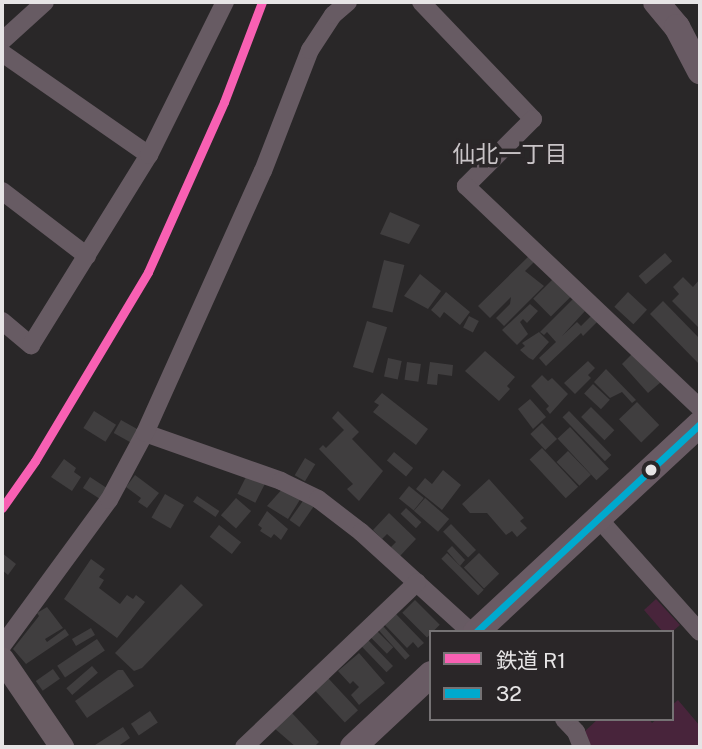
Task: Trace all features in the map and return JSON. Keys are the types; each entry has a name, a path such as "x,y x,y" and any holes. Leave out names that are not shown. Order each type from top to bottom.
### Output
{"main road":[{"path":"656,2 677,27 700,71"},
{"path":"477,630 700,424"},
{"path":"2,659 62,747"},
{"path":"353,747 429,676"}],"street":[{"path":"2,41 45,2"},
{"path":"2,321 32,345 149,155 225,2"},
{"path":"2,646 109,500 145,433 263,171 310,50 333,15 348,2"},
{"path":"421,2 533,119 466,186 700,408"},
{"path":"670,2 677,27"},
{"path":"2,54 149,155"},
{"path":"2,191 87,256"},
{"path":"145,433 281,481 318,499 361,532 475,630"},
{"path":"597,517 700,632"},
{"path":"244,747 417,582"},
{"path":"566,721 576,732 582,747"}],"shaded area":[{"path":"656,599 680,625 674,630 661,630 644,610"},
{"path":"678,700 700,726 700,747 587,747 585,731 596,721 674,721 674,703"}],"building":[{"path":"390,212 420,225 409,244 380,234"},
{"path":"665,253 672,261 646,284 639,276"},
{"path":"529,256 534,262 525,271 544,286 504,326 496,318 510,304 511,297 490,318 478,306"},
{"path":"384,260 404,265 393,313 372,308"},
{"path":"420,274 441,291 428,309 404,296"},
{"path":"683,277 693,287 700,279 700,329 672,301 679,294 673,287"},
{"path":"553,279 571,297 551,316 533,299"},
{"path":"446,292 470,312 460,325 444,312 440,318 431,310"},
{"path":"628,292 647,310 633,324 614,307"},
{"path":"573,299 585,311 562,336 577,322 581,326 591,316 597,322 583,336 581,333 546,366 539,358 556,342 547,332 544,335 540,332"},
{"path":"663,301 700,339 700,365 650,314"},
{"path":"530,304 538,311 527,323 523,319 520,322 528,334 517,345 502,330"},
{"path":"469,316 479,321 473,333 463,328"},
{"path":"367,321 387,327 373,373 353,367"},
{"path":"539,332 549,342 533,360 520,350 525,346 522,343"},
{"path":"485,351 515,377 507,386 510,389 499,401 465,371"},
{"path":"632,354 661,382 648,393 622,364"},
{"path":"388,358 402,361 398,379 384,377"},
{"path":"588,361 595,368 588,375 591,378 575,394 564,383"},
{"path":"407,362 421,364 418,382 404,380"},
{"path":"430,362 453,365 452,376 438,374 437,385 427,384"},
{"path":"606,369 636,400 632,403 622,392 610,398 594,382"},
{"path":"542,375 548,381 552,378 568,394 550,414 546,409 549,406 531,386"},
{"path":"593,384 610,400 601,409 584,394"},
{"path":"382,393 428,429 416,445 373,412 379,405 374,402"},
{"path":"530,399 546,417 533,429 518,409"},
{"path":"637,402 659,425 641,442 619,419"},
{"path":"591,407 614,430 604,440 581,417"},
{"path":"94,411 116,425 105,442 83,428"},
{"path":"338,411 359,432 352,439 383,471 359,501 347,489 353,484 319,449 323,445 326,448 344,430 332,418"},
{"path":"569,411 611,455 605,461 563,417"},
{"path":"121,420 139,430 132,443 114,433"},
{"path":"542,423 557,439 545,450 530,434"},
{"path":"570,427 609,469 596,480 558,439"},
{"path":"542,448 578,487 566,498 530,460"},
{"path":"568,451 591,475 579,486 556,462"},
{"path":"394,452 413,468 406,476 387,460"},
{"path":"305,458 315,464 305,481 295,475"},
{"path":"64,459 76,468 74,472 81,477 72,491 51,477"},
{"path":"443,470 461,485 442,510 416,489 425,478 432,484"},
{"path":"135,475 159,493 147,508 138,502 141,498 126,487"},
{"path":"247,475 265,484 255,503 237,494"},
{"path":"90,477 107,488 100,499 83,488"},
{"path":"489,479 524,518 520,521 527,528 517,537 512,531 506,535 487,513 470,513 462,504"},
{"path":"409,486 424,498 414,510 399,498"},
{"path":"284,487 301,498 288,519 267,506"},
{"path":"165,494 184,505 171,528 152,517"},
{"path":"197,496 219,511 215,517 193,502"},
{"path":"236,498 251,511 236,528 221,515"},
{"path":"305,498 315,505 299,527 290,520"},
{"path":"425,498 449,519 438,532 414,511"},
{"path":"406,508 421,522 416,528 401,514"},
{"path":"267,511 288,529 281,540 274,534 271,538 260,531 262,528 258,525"},
{"path":"389,513 416,539 400,556 391,547 396,542 387,534 382,539 373,530"},
{"path":"451,524 476,550 468,558 443,532"},
{"path":"219,525 241,542 232,554 210,537"},
{"path":"452,546 465,560 460,566 447,551"},
{"path":"2,553 16,564 8,575 2,570"},
{"path":"447,553 484,590 478,595 441,559"},
{"path":"479,553 499,574 484,588 464,568"},
{"path":"91,559 105,569 99,577 104,580 99,588 120,604 127,595 133,599 136,595 145,602 117,638 64,599"},
{"path":"181,584 203,605 142,668 134,671 115,653"},
{"path":"415,600 440,625 434,630 429,630 427,637 402,613"},
{"path":"47,607 63,628 45,639 47,642 65,629 69,635 26,664 13,649 39,616 37,613"},
{"path":"395,613 424,643 418,648 413,642 407,648 384,624"},
{"path":"383,626 410,656 405,660 379,630"},
{"path":"91,628 95,635 76,646 72,639"},
{"path":"377,631 393,647 387,654 371,637"},
{"path":"97,639 105,651 65,677 57,666"},
{"path":"368,640 393,666 387,672 362,646"},
{"path":"359,653 385,683 359,705 351,695 359,687 353,681 350,684 338,671"},
{"path":"92,666 98,673 72,695 66,688"},
{"path":"53,669 60,679 43,691 36,681"},
{"path":"118,670 123,670 134,686 87,718 75,701"},
{"path":"328,678 358,710 345,722 315,690"},
{"path":"150,711 158,723 139,735 131,724"},
{"path":"291,712 319,742 314,747 296,747 274,728"},
{"path":"123,727 130,738 117,747 92,747"}],"rail line":[{"name":"R1","path":"2,508 35,461 148,272 224,102 262,2"}],"transit line":[{"name":"32","path":"478,630 700,424"}],"district":[{"name":"仙北一丁目","path":"510,154"}]}
